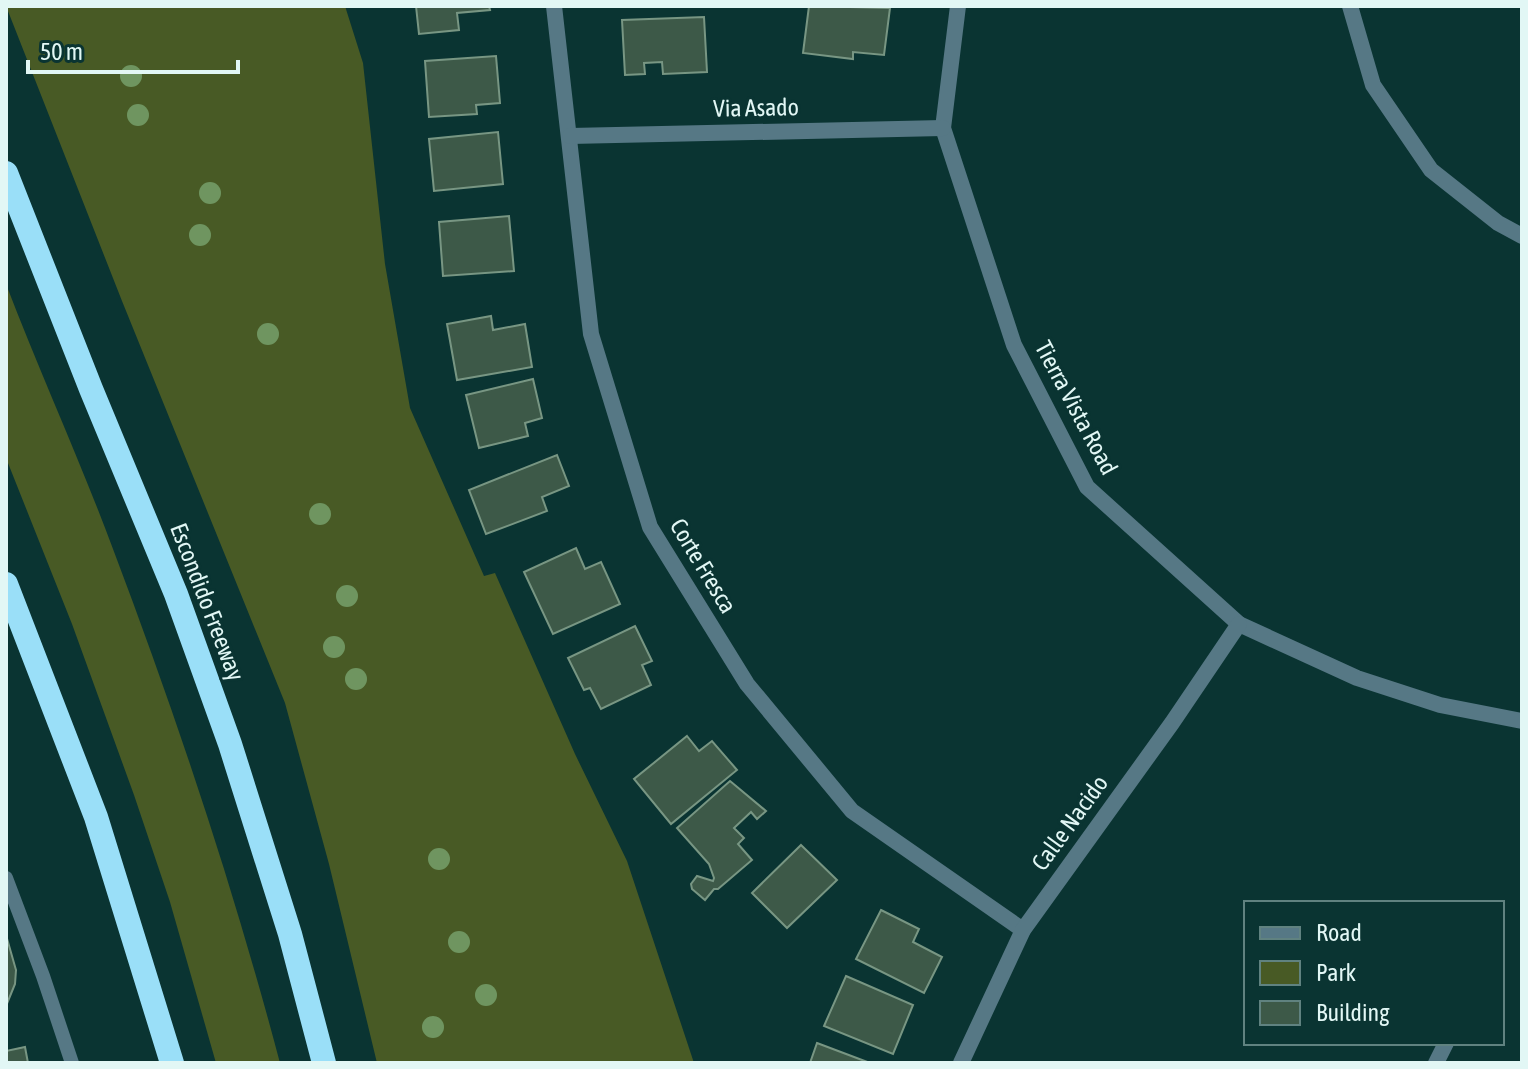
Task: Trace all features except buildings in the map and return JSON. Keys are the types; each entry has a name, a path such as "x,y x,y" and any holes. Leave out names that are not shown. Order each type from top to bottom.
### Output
{"highway":[{"name":"Escondido Freeway","path":"6,173 176,594 209,684 290,934 324,1063"},
{"path":"6,584 96,817 172,1063"}],"street":[{"name":"Corte Fresca","path":"554,6 591,334 650,527 747,684 852,811 1023,930"},
{"name":"Tierra Vista Road","path":"958,6 943,128 1014,345 1087,487 1239,624 1357,678 1440,705 1522,721"},
{"path":"1350,6 1373,85 1431,170 1498,223 1522,236"},
{"name":"Via Asado","path":"570,136 943,128"},
{"name":"Calle Nacido","path":"961,1063 1023,930 1239,624"},
{"path":"1436,1063 1445,1045"}],"lane":[{"path":"6,878 72,1063"}],"green space":[{"path":"6,6 345,6 363,63 385,264 410,408 484,576 495,573 575,754 627,861 694,1063 377,1063 329,864 285,703"},
{"path":"6,284 100,516 160,676 224,868 280,1063 216,1063 170,902 134,795 72,624 6,458"}]}
